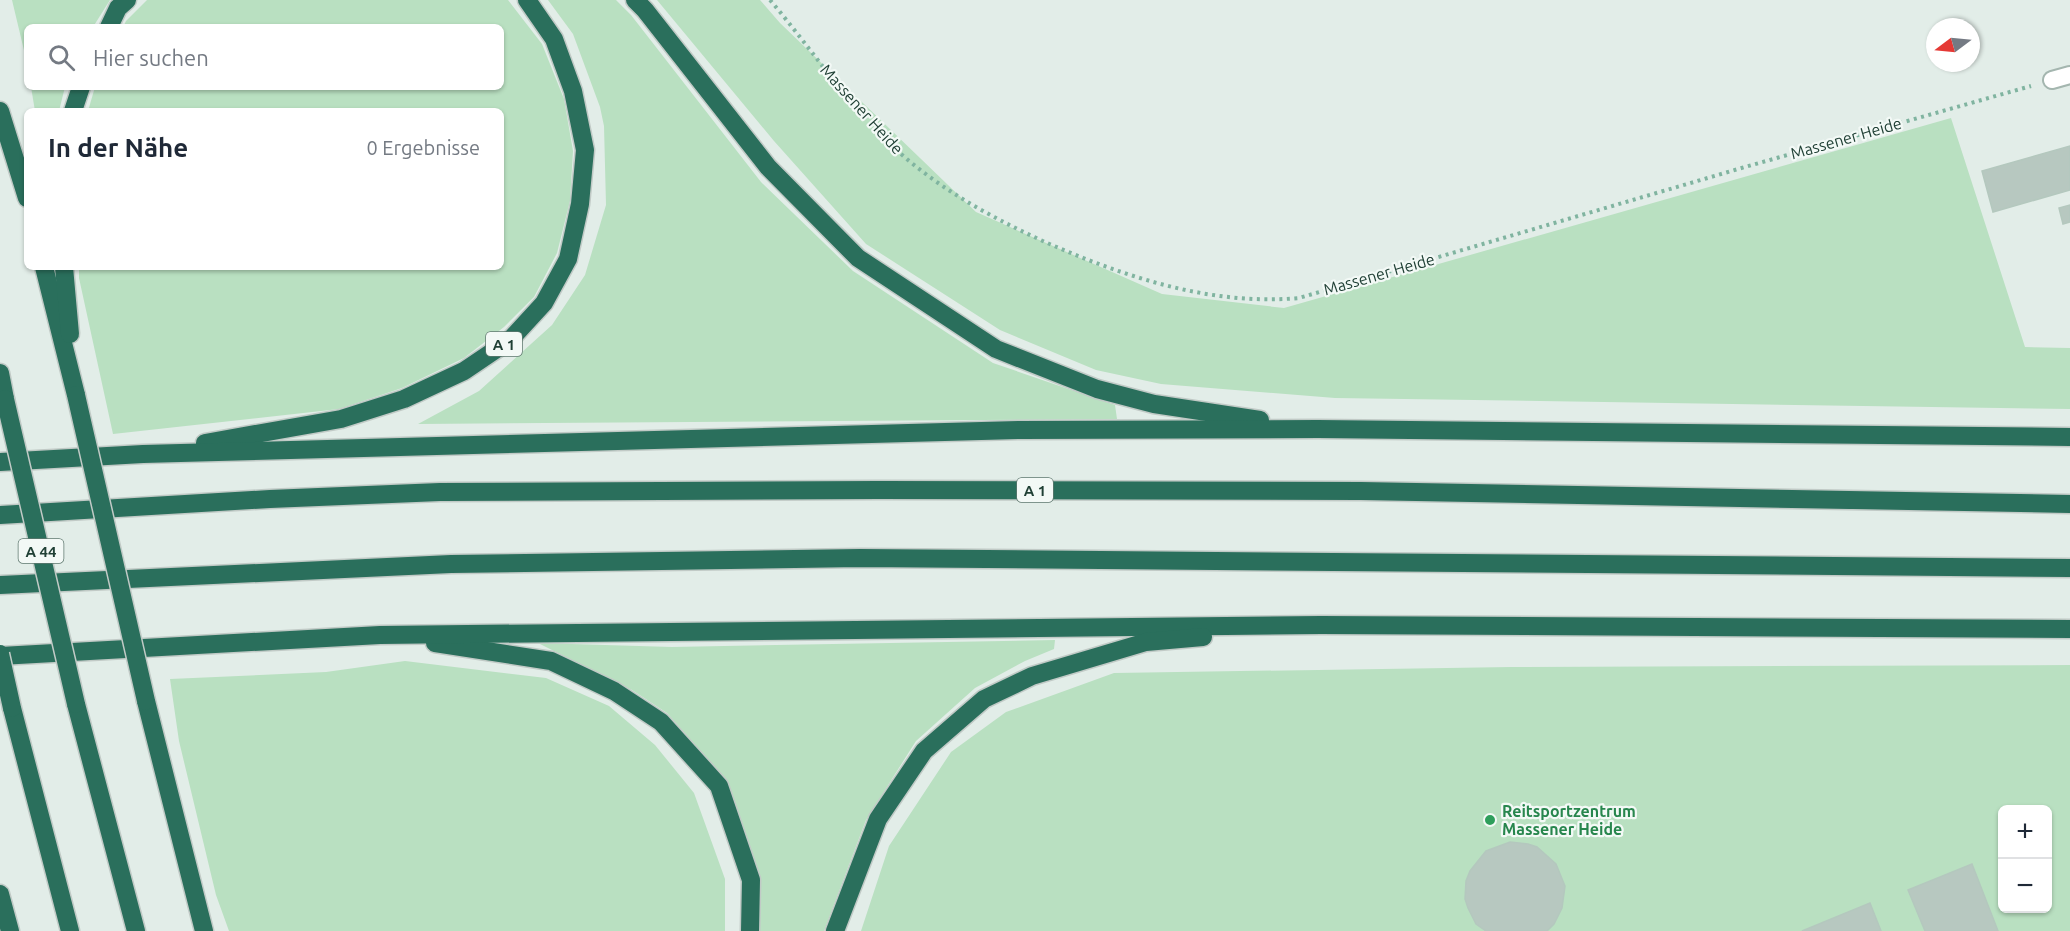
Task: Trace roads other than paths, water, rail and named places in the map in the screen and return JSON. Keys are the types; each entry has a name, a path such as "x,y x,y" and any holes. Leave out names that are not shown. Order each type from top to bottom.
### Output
{"highway":[{"path":"110,24 118,8 127,0"},
{"name":"A 1","path":"143,454 341,419 404,399 464,371 510,340 544,303 568,259 580,204 585,150 573,91 554,39 527,0"},
{"path":"635,0 768,167 858,258 996,349 1097,389 1154,404 1318,429"},
{"path":"74,108 80,90"},
{"path":"0,111 24,188"},
{"path":"45,270 76,395 146,701 189,879 204,931"},
{"path":"64,270 76,395"},
{"name":"A 44","path":"0,373 76,704 136,931"},
{"path":"0,462 143,454 1020,430 1318,429 2070,437"},
{"name":"A 1","path":"0,515 270,499 440,492 1361,490 2070,504"},
{"path":"0,585 451,564 860,558 2070,568"},
{"path":"835,931 878,819 924,751 984,699 1032,676 1146,642 1321,625"},
{"path":"70,931 0,655 380,635 1321,625 2070,629"},
{"path":"380,635 551,661 614,691 661,722 719,786 751,880 750,931"},
{"path":"189,879 210,931"},
{"path":"0,894 10,931"}],"lane":[{"path":"2052,80 2070,75"}],"place":[{"name":"Reitsportzentrum Massener Heide","path":"1490,820"}]}
